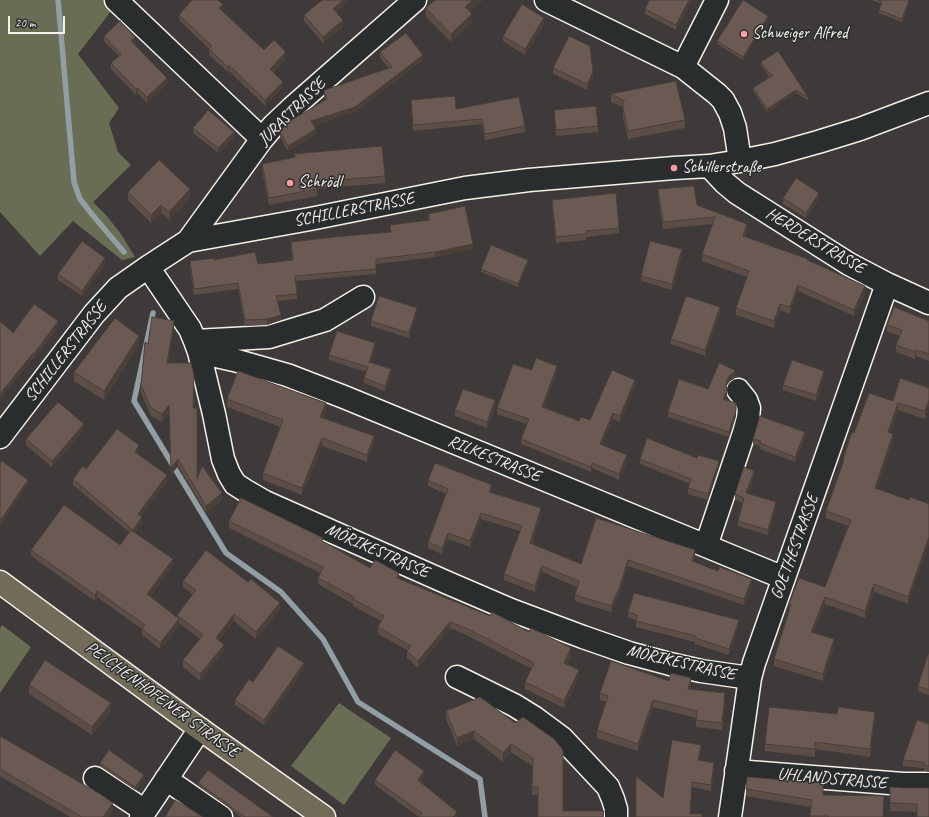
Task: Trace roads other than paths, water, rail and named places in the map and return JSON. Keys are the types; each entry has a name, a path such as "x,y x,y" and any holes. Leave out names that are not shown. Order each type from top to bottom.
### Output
{"main road":[{"name":"PELCHENHOFENER STRASSE","path":"0,582 200,729 324,817"}],"street":[{"path":"116,0 262,139"},
{"name":"JURASTRASSE","path":"188,242 262,139 292,108 415,0"},
{"path":"546,0 683,67 717,94 723,100 730,113 735,128 740,161"},
{"path":"683,67 717,0"},
{"name":"SCHILLERSTRASSE","path":"0,437 94,314 118,288 188,242 464,188 529,180 709,166 740,161 775,154 818,142 860,129 929,103"},
{"name":"HERDERSTRASSE","path":"709,166 737,193 849,264 887,284 929,303"},
{"name":"MÖRIKESTRASSE","path":"148,267 190,329 197,346 214,414 223,459 235,484 265,502 448,583 511,610 582,637 629,653 670,664 750,678"},
{"name":"GOETHESTRASSE","path":"730,817 750,678 754,663 887,284"},
{"path":"197,346 269,337 325,320 363,297"},
{"name":"RILKESTRASSE","path":"197,346 344,397 784,578"},
{"path":"706,546 748,418 749,408 746,400 738,390"},
{"path":"458,678 514,705 562,738 608,787 616,809 616,817"},
{"path":"95,778 143,814 200,729"},
{"name":"UHLANDSTRASSE","path":"736,771 903,784 929,784"},
{"path":"166,779 221,817"}],"waterway":[{"path":"58,0 74,182 80,199 124,252"},
{"path":"153,313 134,401 226,553 281,592 323,639 358,702 480,779 485,817"}],"place":[{"name":"Schweiger Alfred","path":"744,34"},
{"name":"Schillerstraße","path":"674,168"},
{"name":"Schrödl","path":"290,183"}]}
